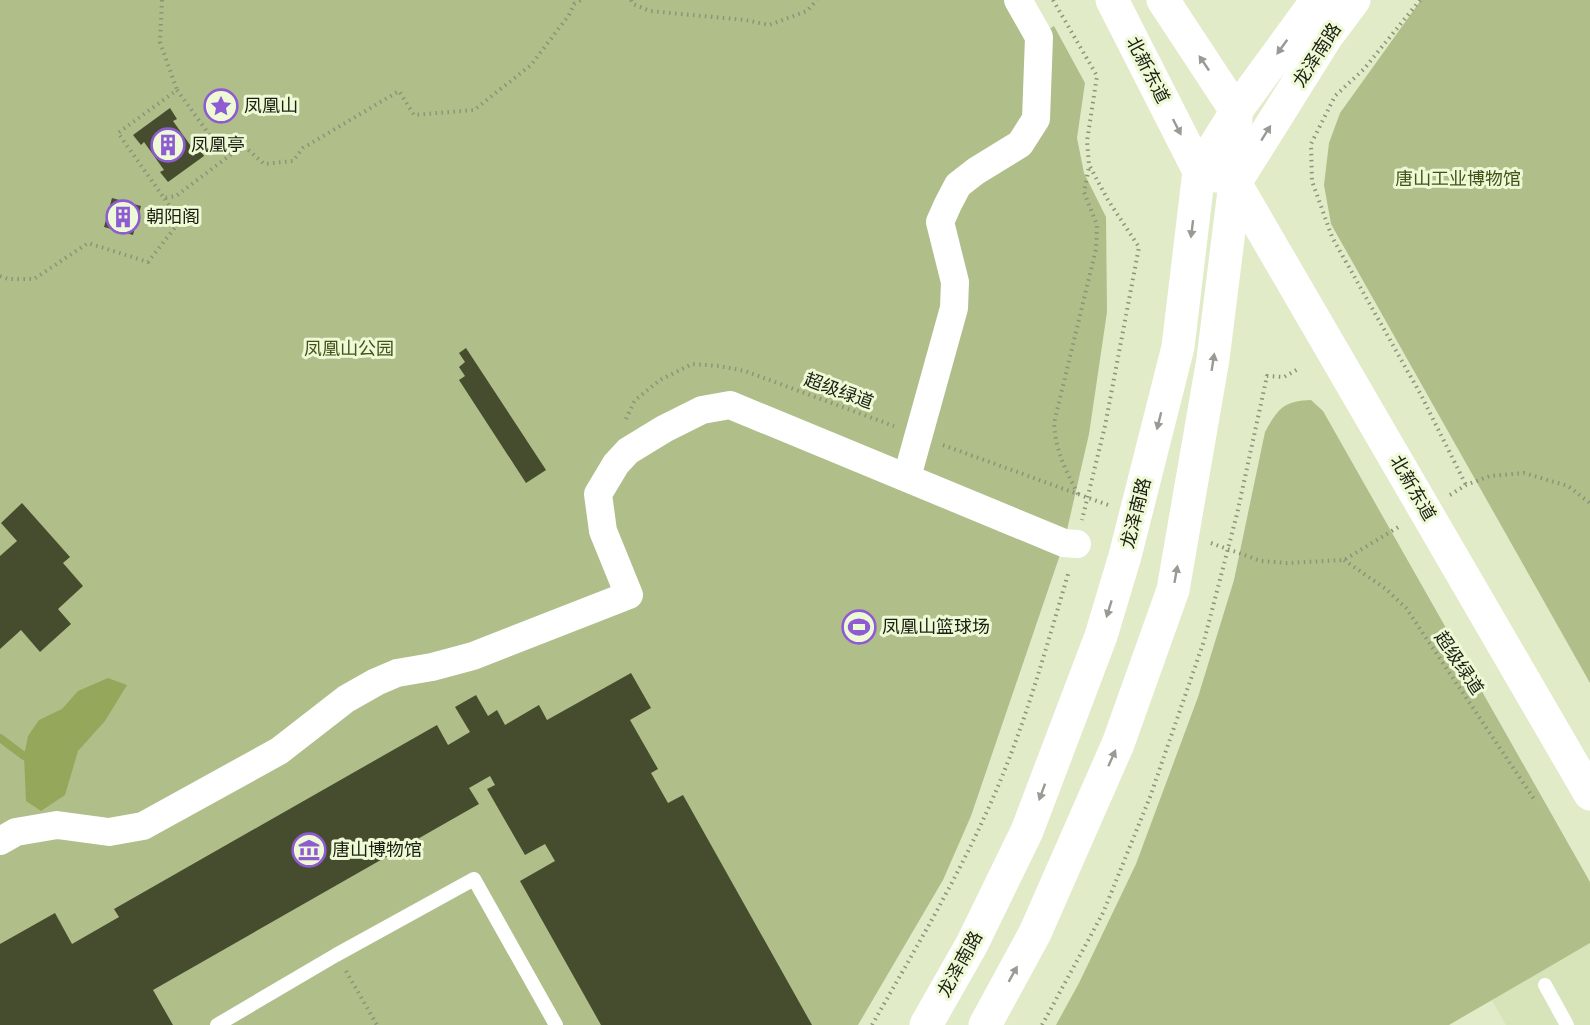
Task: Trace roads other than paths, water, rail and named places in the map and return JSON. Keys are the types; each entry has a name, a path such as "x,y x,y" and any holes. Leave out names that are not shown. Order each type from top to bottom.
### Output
{"main road":[{"name":"北新东道","path":"1112,0 1199,171"},
{"path":"1163,0 1236,111 1235,183 1199,171"},
{"name":"龙泽南路","path":"926,1025 972,944 1027,831 1101,636 1125,556 1178,347 1199,171 1236,111 1317,0"},
{"name":"龙泽南路","path":"985,1025 1035,933 1118,744 1173,590 1214,359 1235,183 1327,36 1354,0"},
{"name":"北新东道","path":"1235,183 1590,794"}],"street":[{"path":"907,477 954,308 955,282 940,222 958,185 1020,144 1036,119 1039,37 1018,0"},
{"path":"0,841 16,832 57,825 109,832 143,826 279,751 346,699 376,682 397,673 473,656 629,595 603,531 598,494 616,464 628,451 702,410 730,405 1064,543 1077,544"}],"lane":[{"path":"217,1025 474,879 556,1025"},
{"path":"1545,985 1568,1025"}],"waterway":[{"path":"0,738 24,756"}],"place":[{"name":"凤凰山","path":"221,106"},
{"name":"凤凰亭","path":"168,145"},
{"name":"朝阳阁","path":"123,217"},
{"name":"凤凰山篮球场","path":"859,627"},
{"name":"唐山博物馆","path":"309,850"}],"park label":[{"name":"唐山工业博物馆","path":"1458,179"},
{"name":"凤凰山公园","path":"349,349"}]}
